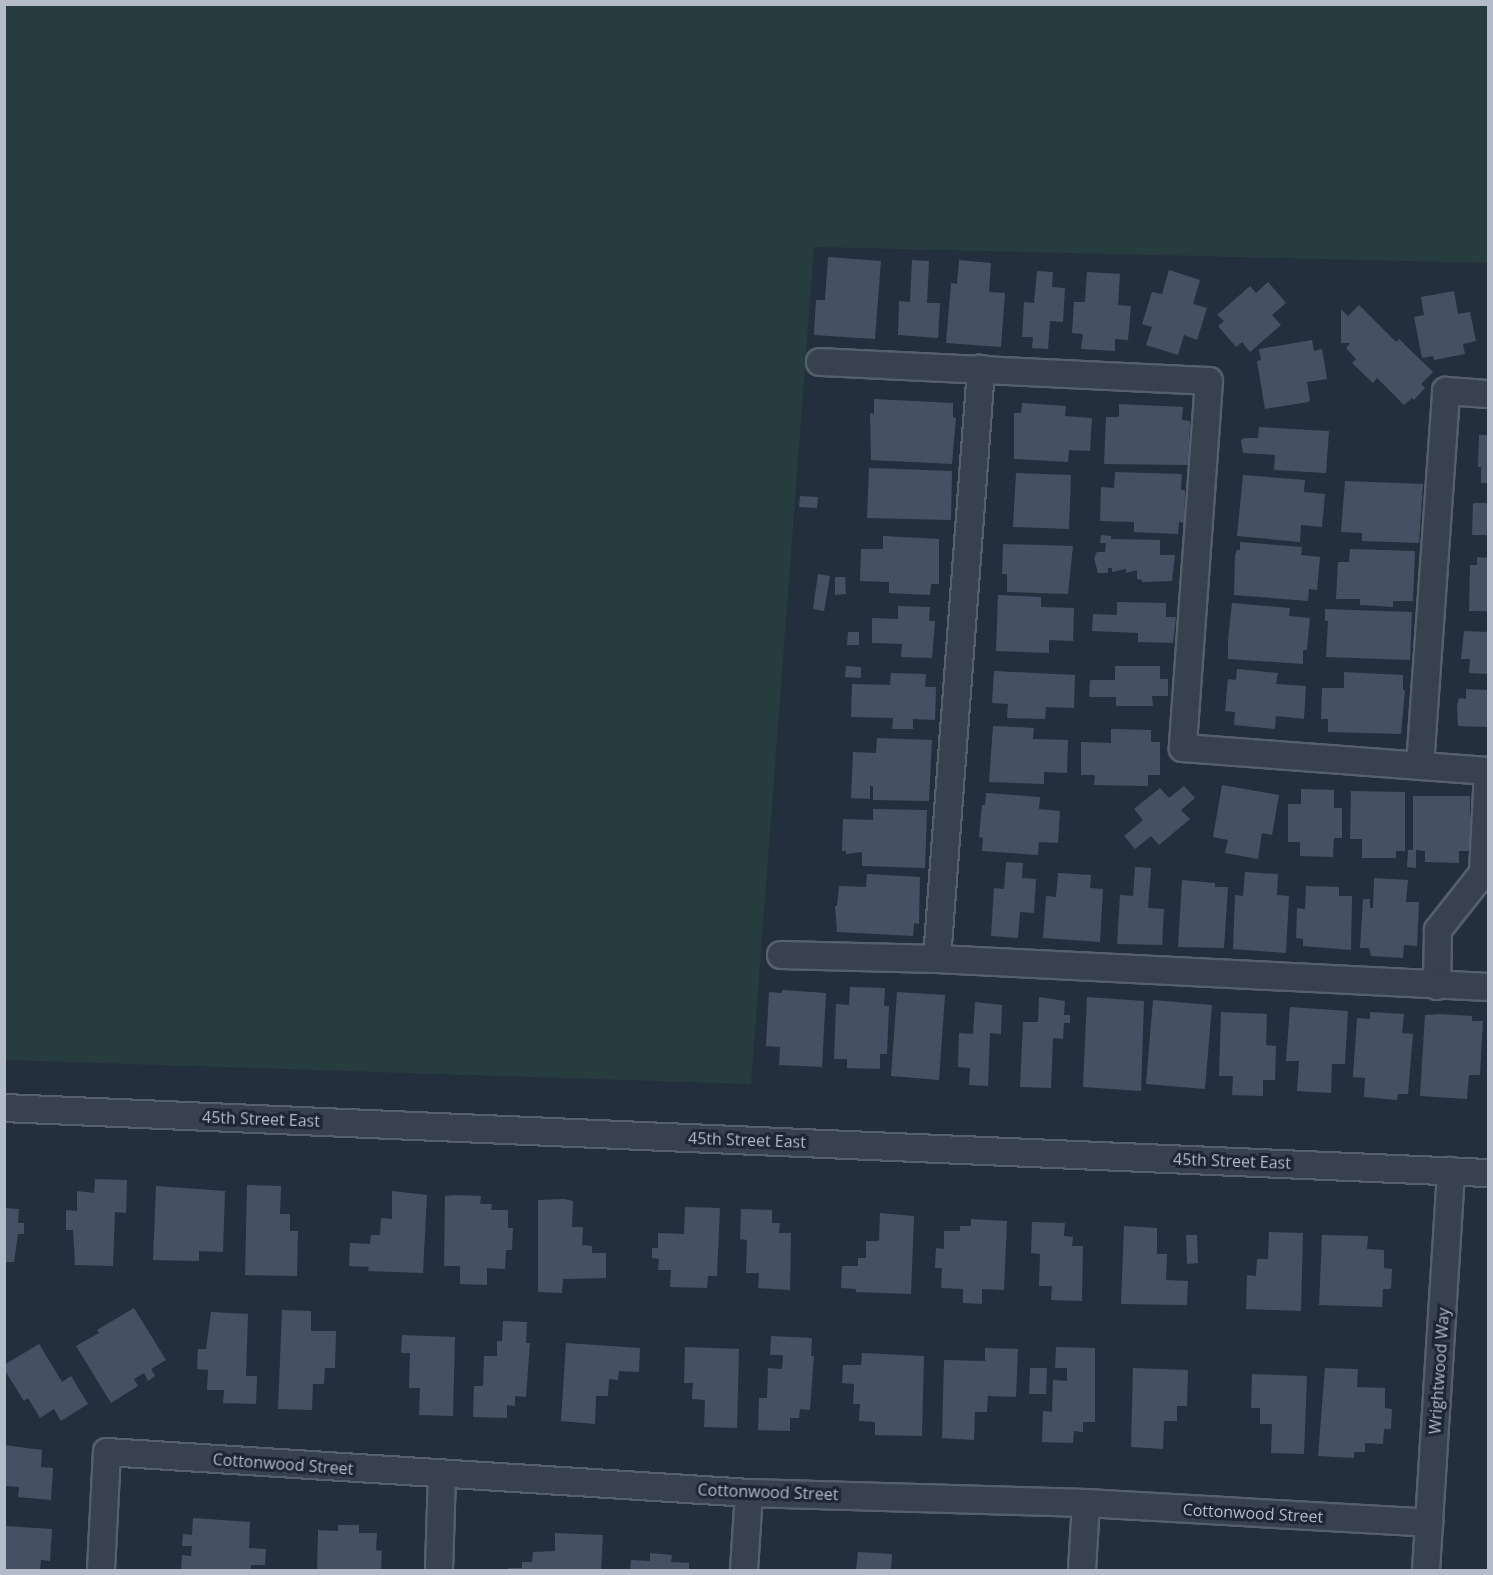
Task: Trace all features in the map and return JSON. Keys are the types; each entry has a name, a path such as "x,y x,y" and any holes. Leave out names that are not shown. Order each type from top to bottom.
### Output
{"street":[{"path":"820,362 1209,381 1183,748 1488,771 1483,873 1438,930 1437,986"},
{"path":"937,959 981,369"},
{"path":"1420,766 1446,391 1488,394"},
{"path":"781,955 937,959 1488,987"},
{"name":"45th Street East","path":"4,1108 1488,1173"},
{"name":"Wrightwood Way","path":"1426,1570 1451,1171"},
{"name":"Cottonwood Street","path":"101,1570 107,1452 749,1493 1086,1503 1429,1522"},
{"path":"439,1570 442,1475"},
{"path":"744,1570 749,1493"},
{"path":"1082,1570 1086,1503"}],"green space":[{"path":"5,4 1488,5 1488,263 814,247 751,1084 5,1060"}],"building":[{"path":"828,257 881,261 875,339 814,335 816,300 825,300"},
{"path":"912,260 929,261 927,303 940,303 938,338 898,335 899,301 910,302"},
{"path":"959,260 991,263 989,292 1005,293 1001,347 946,343 951,283 957,284"},
{"path":"1169,270 1200,280 1193,304 1207,308 1197,340 1184,335 1178,355 1146,345 1152,327 1142,324 1152,292 1162,294"},
{"path":"1037,271 1053,272 1052,287 1065,288 1063,322 1050,321 1048,349 1032,348 1033,337 1022,337 1024,302 1034,303"},
{"path":"1087,272 1120,274 1118,305 1131,306 1128,340 1115,339 1115,351 1081,349 1083,334 1072,333 1074,302 1085,302"},
{"path":"1268,282 1286,303 1272,315 1281,325 1250,352 1242,342 1236,347 1218,326 1224,321 1217,315 1250,286 1256,293"},
{"path":"1454,291 1458,314 1470,312 1476,341 1463,344 1465,354 1434,360 1433,356 1422,358 1414,317 1424,315 1421,297"},
{"path":"1359,305 1396,342 1399,339 1433,372 1421,384 1425,388 1414,400 1412,398 1404,405 1377,378 1373,383 1352,363 1356,359 1346,348 1350,343 1341,343 1341,309 1348,316"},
{"path":"1312,340 1314,351 1322,349 1327,379 1307,382 1310,400 1308,402 1265,409 1257,361 1261,360 1259,349"},
{"path":"874,399 953,403 953,417 956,418 952,464 871,460 870,413 874,414"},
{"path":"1022,403 1066,406 1065,416 1092,418 1090,451 1069,450 1068,462 1014,459 1014,413 1021,413"},
{"path":"1119,404 1183,407 1182,420 1190,421 1188,465 1104,464 1106,417 1119,417"},
{"path":"1259,427 1329,431 1326,473 1274,470 1275,455 1243,453 1241,440 1258,438"},
{"path":"1479,435 1488,435 1488,483 1481,483 1481,467 1478,467"},
{"path":"869,468 952,471 951,520 867,518"},
{"path":"1115,472 1182,474 1181,490 1185,490 1184,523 1179,522 1178,534 1134,532 1134,522 1100,521 1101,487 1114,488"},
{"path":"1016,473 1071,475 1069,529 1013,527"},
{"path":"1243,475 1305,480 1304,492 1325,494 1322,527 1301,525 1300,542 1237,536"},
{"path":"1345,481 1423,484 1419,543 1362,541 1362,533 1341,532"},
{"path":"800,496 818,497 817,508 799,507"},
{"path":"1473,503 1488,503 1488,535 1472,535"},
{"path":"1101,535 1111,536 1111,539 1160,540 1160,555 1175,555 1172,581 1142,582 1137,579 1137,570 1126,573 1126,569 1112,572 1112,568 1108,568 1108,573 1098,573 1094,558 1097,552 1105,552 1106,543 1100,543"},
{"path":"883,536 939,539 939,584 931,584 930,595 889,593 889,582 860,581 861,549 883,549"},
{"path":"1240,542 1302,547 1301,555 1320,557 1317,590 1309,589 1308,601 1234,595 1235,555 1237,550 1240,550"},
{"path":"1003,544 1073,546 1068,594 1007,592 1007,574 1002,574"},
{"path":"1350,549 1415,551 1413,601 1393,601 1393,607 1360,605 1360,599 1336,599 1338,562 1349,562"},
{"path":"1477,557 1488,558 1488,611 1469,611 1470,565 1477,565"},
{"path":"818,574 830,576 824,611 813,609"},
{"path":"835,577 845,577 846,594 835,595"},
{"path":"998,595 1041,597 1041,607 1074,608 1073,641 1049,640 1049,653 996,651"},
{"path":"1117,602 1166,603 1166,617 1176,617 1173,643 1138,642 1138,633 1092,631 1093,614 1117,615"},
{"path":"1232,603 1290,608 1289,616 1310,618 1307,650 1303,650 1303,664 1228,659"},
{"path":"898,606 930,607 929,621 935,621 932,658 901,657 902,644 872,643 872,618 898,619"},
{"path":"1325,609 1412,612 1410,660 1326,657 1328,621 1325,621"},
{"path":"1464,631 1488,632 1488,674 1469,673 1470,659 1461,659"},
{"path":"848,632 859,632 859,645 847,645"},
{"path":"846,666 861,667 861,678 845,677"},
{"path":"1115,666 1160,666 1160,679 1168,679 1168,696 1152,696 1153,706 1116,706 1116,697 1089,697 1090,680 1115,680"},
{"path":"1237,669 1278,673 1276,684 1306,686 1304,719 1276,716 1275,729 1234,725 1235,712 1225,711 1228,679 1236,680"},
{"path":"994,671 1075,675 1074,708 1046,707 1045,719 1007,718 1008,704 992,703"},
{"path":"1344,672 1403,675 1403,690 1405,690 1401,734 1328,732 1328,719 1321,719 1322,688 1344,688"},
{"path":"891,673 926,674 925,687 936,687 935,720 913,719 913,729 892,729 893,718 851,717 852,684 890,685"},
{"path":"1466,689 1488,690 1488,727 1458,726 1457,705 1459,698 1466,699"},
{"path":"993,726 1034,728 1033,739 1068,740 1067,773 1044,772 1044,784 989,782"},
{"path":"1111,729 1151,730 1151,742 1160,742 1160,775 1148,775 1148,786 1094,785 1095,775 1081,775 1081,742 1111,743"},
{"path":"877,738 932,740 929,801 873,800 873,786 870,786 870,799 851,798 853,752 876,753"},
{"path":"1222,785 1279,795 1272,835 1262,833 1258,859 1225,853 1228,840 1213,837"},
{"path":"1184,786 1195,798 1181,810 1190,819 1159,845 1151,836 1135,849 1124,836 1143,820 1134,809 1160,788 1169,798"},
{"path":"1301,789 1334,790 1334,808 1342,808 1342,838 1334,838 1333,857 1300,856 1300,842 1288,842 1288,804 1301,804"},
{"path":"1351,791 1405,792 1405,851 1396,851 1396,858 1362,858 1362,839 1350,839"},
{"path":"986,793 1040,797 1039,809 1060,811 1058,843 1039,842 1038,855 982,851 983,838 979,837 982,805 985,805"},
{"path":"1413,796 1470,796 1470,851 1459,851 1459,863 1425,862 1425,851 1416,850 1416,868 1407,867 1408,850 1413,850"},
{"path":"873,809 927,810 925,868 862,866 862,852 846,854 846,851 842,851 843,819 873,820"},
{"path":"1006,862 1023,863 1022,878 1036,879 1034,913 1020,912 1018,938 991,936 994,888 1004,889"},
{"path":"1135,867 1151,868 1148,908 1164,909 1162,945 1117,944 1120,895 1133,896"},
{"path":"1245,872 1278,874 1277,895 1289,896 1286,953 1233,949 1235,895 1243,896"},
{"path":"1058,873 1091,875 1090,888 1103,889 1100,942 1043,938 1046,896 1056,897"},
{"path":"867,874 920,877 919,924 914,923 913,936 837,932 835,906 837,906 839,886 866,887"},
{"path":"1374,878 1408,880 1406,902 1419,902 1417,946 1404,945 1403,958 1371,956 1369,948 1360,948 1363,899 1370,899 1370,908 1373,908"},
{"path":"1182,880 1215,883 1215,887 1228,887 1224,948 1178,947"},
{"path":"1306,886 1339,887 1339,896 1352,896 1351,950 1303,946 1303,939 1296,938 1297,908 1305,909"},
{"path":"850,987 885,988 884,1006 889,1006 887,1054 880,1054 880,1069 847,1068 847,1059 834,1059 836,1004 849,1005"},
{"path":"782,990 826,993 822,1067 779,1065 780,1047 766,1046 769,992 782,993"},
{"path":"897,992 945,995 939,1080 891,1076"},
{"path":"1039,997 1065,1001 1064,1015 1070,1015 1070,1023 1064,1023 1063,1039 1053,1038 1051,1088 1020,1087 1023,1022 1038,1022"},
{"path":"1087,997 1144,1001 1141,1091 1083,1087"},
{"path":"1153,1000 1212,1005 1205,1089 1146,1084"},
{"path":"975,1002 1002,1005 1001,1034 990,1033 988,1086 969,1085 970,1068 958,1067 959,1033 973,1034"},
{"path":"1290,1007 1348,1011 1345,1064 1332,1064 1331,1093 1297,1091 1299,1061 1286,1061"},
{"path":"1221,1012 1267,1014 1266,1045 1276,1046 1275,1080 1263,1080 1263,1096 1232,1095 1233,1076 1219,1076"},
{"path":"1370,1012 1404,1014 1402,1033 1413,1034 1408,1094 1398,1094 1397,1100 1364,1097 1365,1078 1353,1077 1357,1018 1370,1019"},
{"path":"1425,1015 1472,1016 1472,1021 1483,1021 1480,1075 1469,1075 1467,1099 1420,1096"},
{"path":"95,1179 127,1180 126,1213 115,1212 113,1266 75,1265 73,1230 66,1230 66,1210 77,1211 77,1191 94,1193"},
{"path":"247,1185 281,1186 280,1214 290,1214 290,1231 298,1231 297,1276 245,1275"},
{"path":"156,1186 225,1191 223,1252 199,1251 199,1261 153,1260"},
{"path":"392,1191 427,1195 423,1273 368,1271 369,1267 349,1266 350,1243 370,1244 371,1235 380,1235 381,1218 392,1219"},
{"path":"445,1196 481,1196 480,1204 492,1204 491,1210 508,1210 508,1228 513,1228 512,1250 506,1250 505,1269 487,1268 487,1285 460,1284 460,1266 444,1266"},
{"path":"538,1200 573,1201 572,1227 583,1227 582,1245 592,1246 592,1253 606,1253 606,1278 563,1279 562,1293 538,1292"},
{"path":"685,1207 720,1208 717,1276 708,1276 707,1288 670,1287 671,1270 658,1270 659,1259 652,1258 652,1248 658,1248 658,1233 684,1234"},
{"path":"4,1208 19,1209 18,1223 24,1223 24,1234 18,1234 14,1262 4,1262"},
{"path":"741,1209 772,1210 772,1223 780,1223 779,1233 791,1233 790,1290 758,1288 759,1273 746,1273 747,1240 740,1239"},
{"path":"880,1213 914,1216 911,1294 856,1292 856,1289 841,1288 842,1266 858,1266 858,1258 866,1258 866,1241 879,1241"},
{"path":"971,1219 1007,1221 1004,1290 982,1289 982,1304 963,1303 963,1289 941,1288 942,1268 935,1268 936,1248 944,1249 944,1231 960,1231 960,1226 971,1226"},
{"path":"1032,1222 1065,1223 1064,1236 1073,1237 1072,1246 1083,1246 1082,1301 1051,1300 1052,1286 1039,1286 1040,1254 1031,1253"},
{"path":"1124,1226 1157,1228 1157,1254 1167,1254 1166,1280 1188,1281 1187,1305 1121,1304"},
{"path":"1269,1232 1303,1233 1301,1311 1246,1309 1247,1275 1256,1276 1257,1259 1268,1259"},
{"path":"1186,1235 1197,1235 1198,1263 1187,1264"},
{"path":"1322,1235 1368,1236 1367,1249 1384,1250 1384,1268 1392,1269 1391,1289 1383,1289 1382,1307 1319,1305"},
{"path":"134,1308 166,1360 151,1369 155,1376 148,1381 144,1373 134,1379 138,1386 111,1403 76,1346 99,1333 97,1330"},
{"path":"282,1310 311,1311 311,1331 336,1331 335,1368 325,1368 324,1384 313,1384 312,1410 278,1409"},
{"path":"211,1312 248,1314 246,1376 257,1376 256,1404 223,1403 224,1390 207,1390 208,1370 197,1369 198,1349 206,1349"},
{"path":"503,1321 527,1322 526,1343 530,1343 526,1397 515,1396 515,1406 507,1405 507,1418 473,1417 474,1386 483,1386 484,1356 497,1356 497,1341 502,1341"},
{"path":"402,1335 455,1337 453,1416 419,1415 420,1388 409,1388 410,1353 401,1353"},
{"path":"771,1336 812,1338 811,1356 814,1356 810,1410 800,1409 799,1418 790,1418 790,1431 758,1430 759,1398 767,1398 768,1368 782,1369 783,1355 770,1355"},
{"path":"566,1343 640,1348 639,1372 619,1371 618,1380 609,1379 608,1396 596,1396 595,1424 561,1421"},
{"path":"39,1344 62,1382 71,1376 88,1404 61,1421 54,1409 40,1418 28,1398 24,1401 4,1369 4,1365"},
{"path":"685,1347 739,1349 737,1428 704,1427 705,1400 692,1399 693,1383 684,1383"},
{"path":"1056,1347 1095,1348 1095,1422 1083,1422 1083,1432 1074,1431 1073,1443 1042,1442 1043,1411 1052,1412 1053,1380 1067,1381 1067,1368 1055,1368"},
{"path":"985,1348 1018,1349 1016,1397 988,1396 987,1412 975,1412 974,1440 942,1438 944,1360 985,1361"},
{"path":"862,1353 924,1356 922,1436 875,1435 875,1422 859,1421 860,1404 853,1404 854,1384 842,1383 843,1365 861,1365"},
{"path":"1030,1368 1047,1368 1046,1394 1029,1394"},
{"path":"1133,1368 1188,1370 1187,1406 1177,1406 1177,1421 1164,1421 1163,1449 1131,1447"},
{"path":"1325,1368 1358,1369 1357,1387 1385,1388 1385,1408 1392,1409 1391,1429 1384,1429 1383,1444 1365,1443 1365,1452 1354,1452 1354,1458 1318,1456"},
{"path":"1252,1374 1307,1376 1304,1454 1271,1453 1272,1424 1260,1424 1260,1408 1251,1408"},
{"path":"4,1445 42,1450 41,1467 53,1468 51,1500 18,1497 19,1487 4,1486"},
{"path":"193,1518 250,1522 249,1548 266,1549 265,1565 251,1565 251,1570 181,1570 182,1555 191,1556 192,1546 182,1546 183,1534 192,1535"},
{"path":"338,1525 359,1525 359,1533 377,1533 376,1550 382,1551 381,1570 317,1570 318,1530 338,1531"},
{"path":"4,1526 52,1529 50,1561 41,1560 40,1570 4,1570"},
{"path":"555,1533 603,1535 601,1570 508,1570 508,1568 522,1568 522,1562 532,1562 533,1552 555,1551"},
{"path":"858,1552 892,1554 891,1570 856,1570"},
{"path":"650,1553 672,1555 671,1562 689,1563 689,1570 630,1570 631,1560 650,1561"}]}
